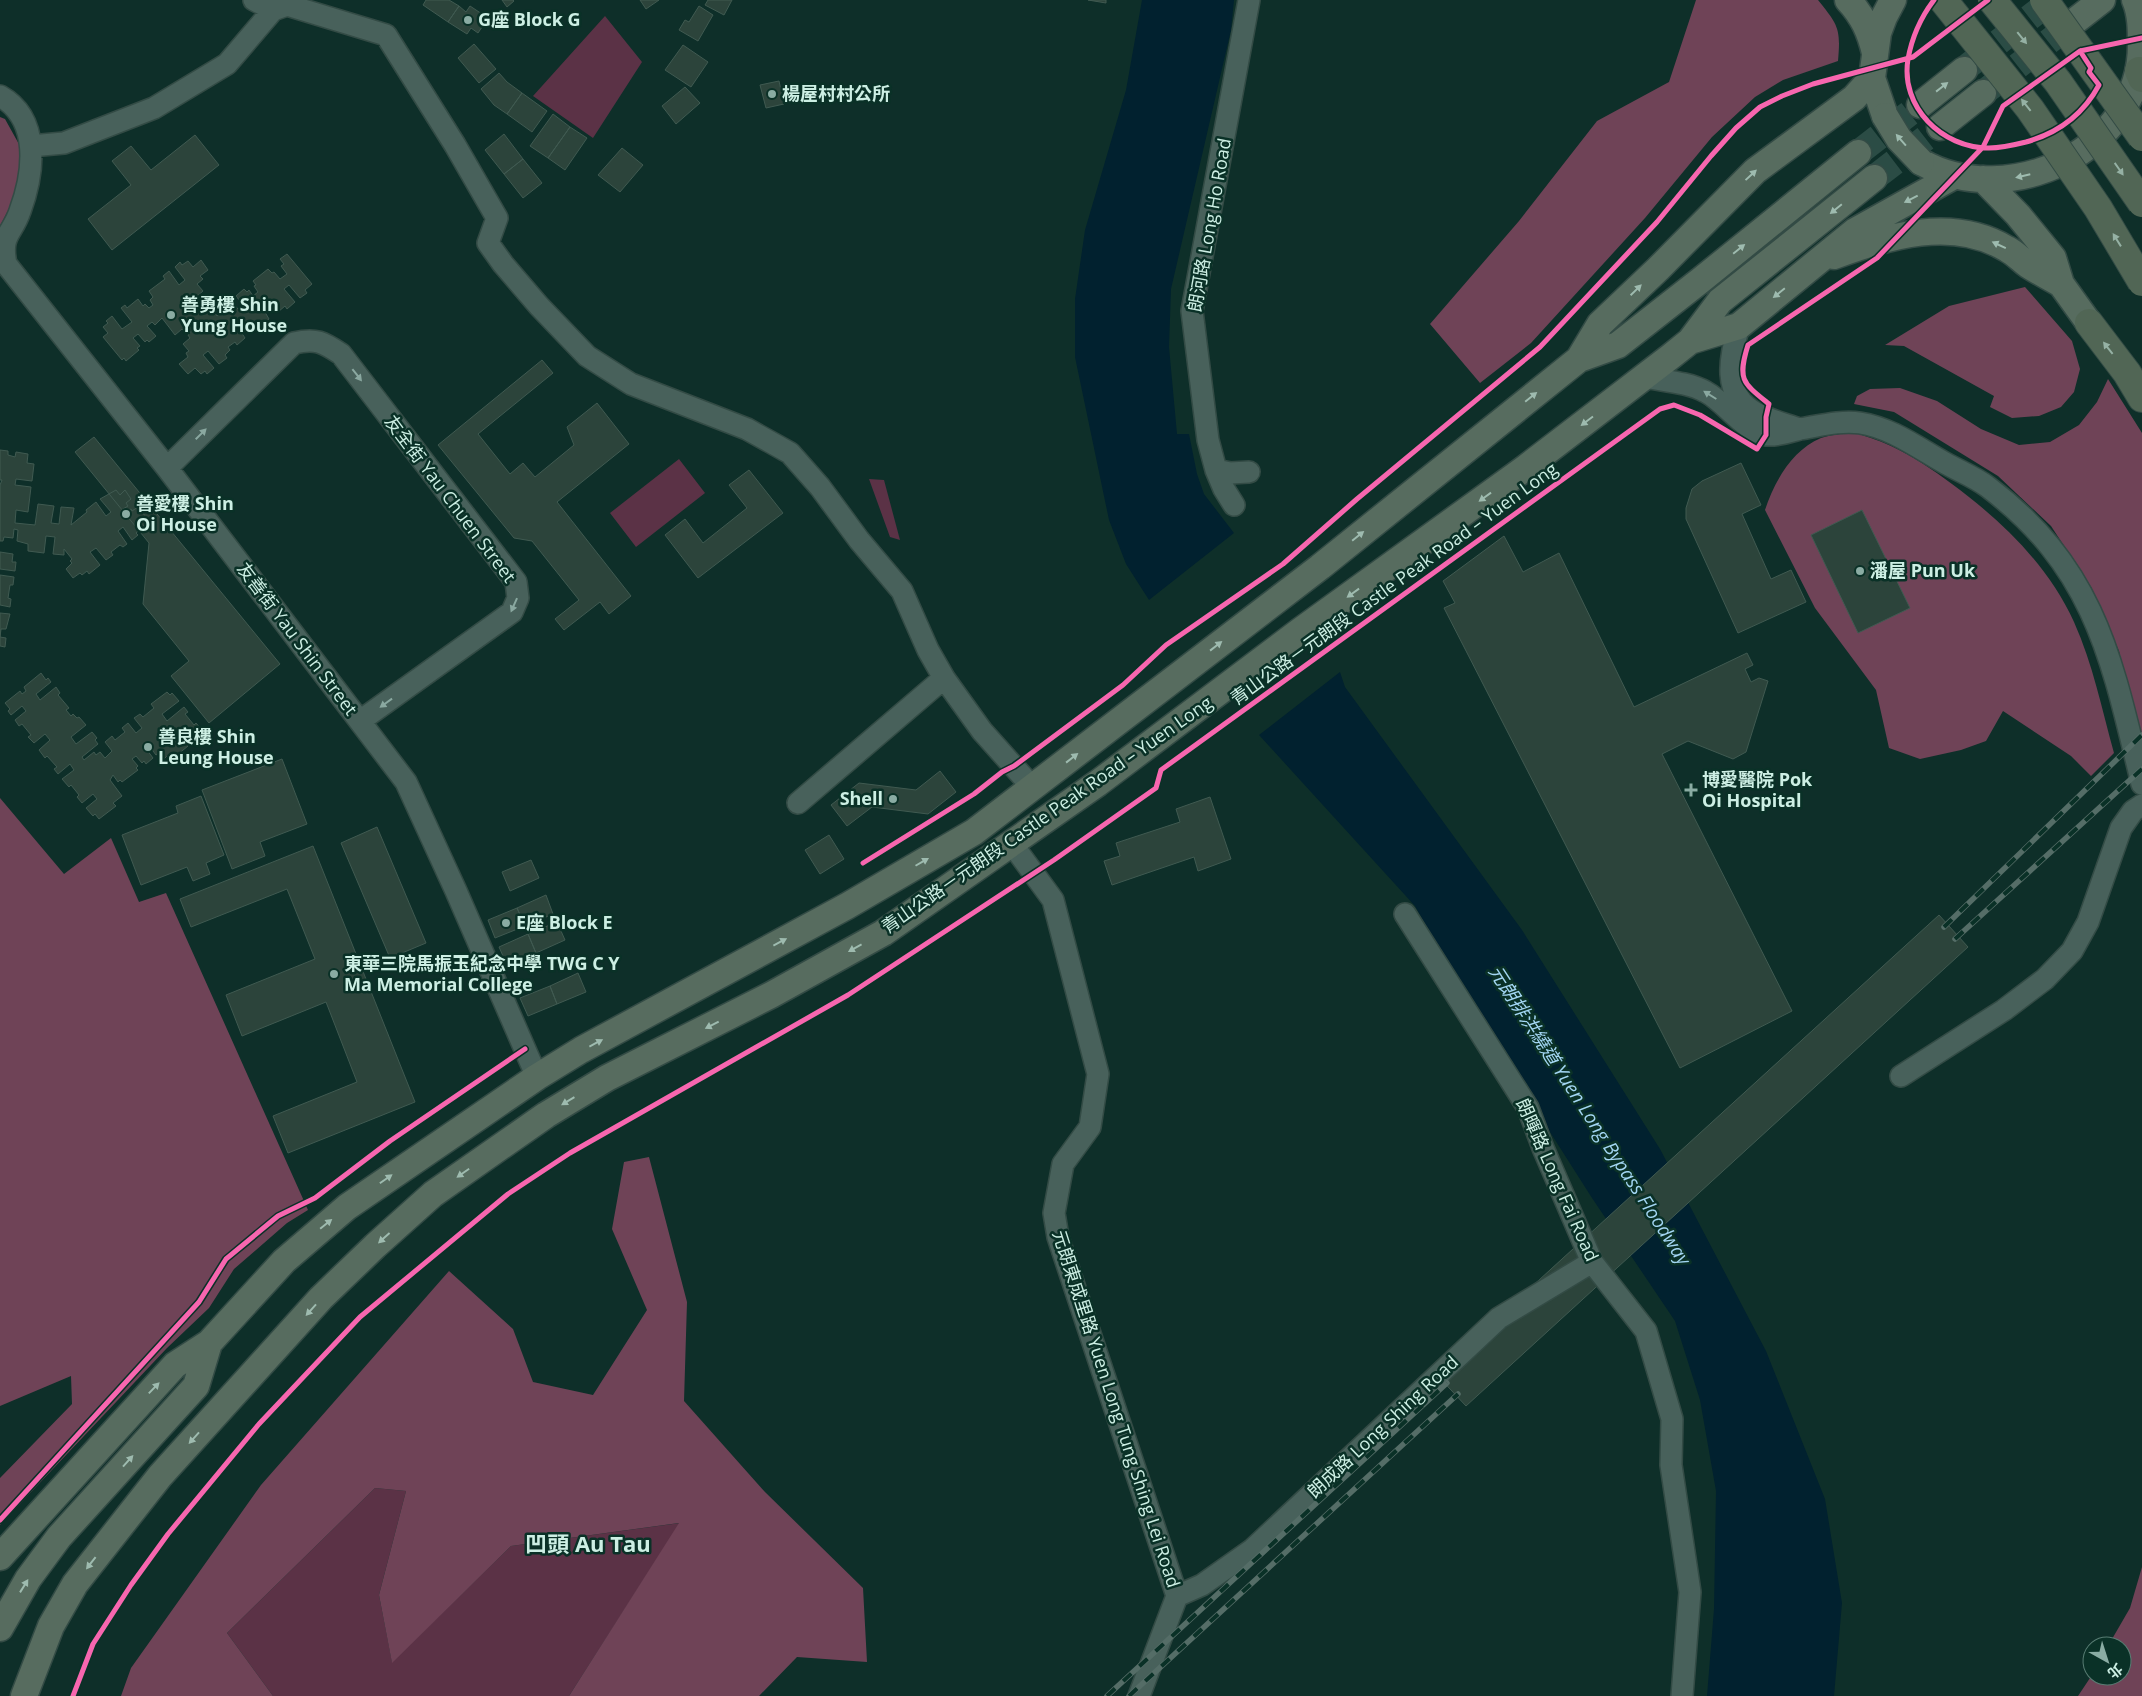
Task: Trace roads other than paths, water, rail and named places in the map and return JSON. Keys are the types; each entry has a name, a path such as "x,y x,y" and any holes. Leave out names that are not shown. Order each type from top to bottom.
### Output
{"highway":[{"path":"1943,0 2030,109 2098,208 2142,282"},
{"path":"1992,0 2058,82 2142,203"},
{"path":"2044,0 2142,137"},
{"path":"2088,323 2127,373 2142,398"}],"main road":[{"path":"1848,0 1859,12 1870,32 1874,66 1886,116 1899,138 1921,162 1954,176 1983,179 2011,178 2040,172 2062,163 2081,152 2107,130 2118,116 2141,74 2139,16"},
{"path":"1579,359 1600,324 1658,269 1755,171 1854,98 1874,66 1878,33 1893,0"},
{"path":"2075,21 2102,0"},
{"path":"1920,104 1964,70"},
{"path":"1940,127 1983,93"},
{"name":"青山公路－元朗段 Castle Peak Road – Yuen Long","path":"0,1557 175,1365 209,1343 284,1261 340,1213 410,1162 537,1077 581,1050 864,896 974,832 1320,567 1579,359 1618,345 1858,153"},
{"path":"1690,340 1739,326 1855,231 1954,176"},
{"name":"青山公路－元朗段 Castle Peak Road – Yuen Long","path":"24,1696 51,1626 74,1584 160,1476 327,1292 374,1246 433,1194 546,1115 607,1078 771,995 883,932 1012,844 1098,783 1308,625 1524,469 1644,377 1690,340 1720,300 1874,178"},
{"path":"1983,179 2018,215 2053,258 2061,284 2088,323"},
{"path":"1817,262 1887,238 1949,231 1968,234 1996,243 2061,284"},
{"name":"青山公路－元朗段 Castle Peak Road – Yuen Long","path":"0,1628 28,1579 54,1544 196,1386 209,1343"}],"street":[{"path":"254,0 282,5 386,35 455,145 497,218 488,243 508,271 587,356 631,384 747,429 790,453 820,487 859,540 902,591 928,650 944,678 982,731 1033,788"},
{"name":"朗河路 Long Ho Road","path":"1234,504 1224,489 1216,470 1208,440 1192,311 1249,0"},
{"path":"0,96 18,112 28,126 31,146 64,143 154,108 227,64 282,5"},
{"name":"友善街 Yau Shin Street","path":"31,146 25,195 3,249 6,264 167,468 406,782 537,1077"},
{"path":"1739,326 1730,368 1732,383 1736,393 1754,412 1800,429"},
{"name":"友全街 Yau Chuen Street","path":"167,468 294,343 307,340 322,342 341,354 516,582 518,598 512,612 360,721"},
{"path":"1644,377 1697,388 1706,392 1747,424 1766,435 1783,434 1800,429 1841,423 1860,423 1888,431 1920,447 1987,486 2034,526 2078,586 2101,633 2119,687 2142,784"},
{"path":"1216,470 1230,473 1249,472"},
{"path":"798,803 944,678"},
{"path":"1901,1076 2004,1010 2045,979 2072,951 2088,922 2121,828 2133,811 2142,806"},
{"name":"元朗東成里路 Yuen Long Tung Shing Lei Road","path":"1012,844 1053,900 1098,1074 1090,1127 1063,1164 1054,1212 1058,1237 1177,1596 1139,1696"},
{"name":"朗暉路 Long Fai Road","path":"1405,914 1528,1108 1592,1262 1646,1331 1672,1420 1671,1466 1690,1592 1682,1696"},
{"name":"朗成路 Long Shing Road","path":"1177,1596 1202,1586 1253,1549 1499,1318 1592,1262"}],"water":[{"path":"1142,0 1234,0 1231,30 1171,289 1169,347 1177,434 1189,434 1197,474 1204,494 1234,533 1149,600 1126,564 1109,520 1075,357 1075,299 1085,230 1126,90"},
{"name":"元朗排洪繞道 Yuen Long Bypass Floodway","path":"1340,672 1345,687 1522,930 1660,1149 1766,1351 1825,1499 1842,1603 1834,1696 1707,1696 1714,1609 1716,1491 1700,1400 1675,1321 1592,1198 1480,1022 1415,906 1259,735"}],"tunnel":[{"path":"1968,66 2052,0"},
{"path":"1987,90 2075,21"},
{"path":"1858,153 1920,105"},
{"path":"1874,178 1940,127"}],"railway":[{"path":"1944,927 2142,735"},
{"path":"1955,939 2142,769"},
{"path":"1107,1696 1447,1383"},
{"path":"1129,1696 1458,1394"}],"place":[{"name":"G座 Block G","path":"468,20"},
{"name":"楊屋村村公所","path":"772,94"},
{"name":"善勇樓 Shin Yung House","path":"171,315"},
{"name":"善愛樓 Shin Oi House","path":"126,514"},
{"name":"潘屋 Pun Uk","path":"1860,571"},
{"name":"善良樓 Shin Leung House","path":"148,747"},
{"name":"博愛醫院 Pok Oi Hospital","path":"1691,790"},
{"name":"Shell","path":"893,799"},
{"name":"E座 Block E","path":"506,923"},
{"name":"東華三院馬振玉紀念中學 TWG C Y Ma Memorial College","path":"334,974"}],"district":[{"name":"凹頭 Au Tau","path":"588,1544"}]}
